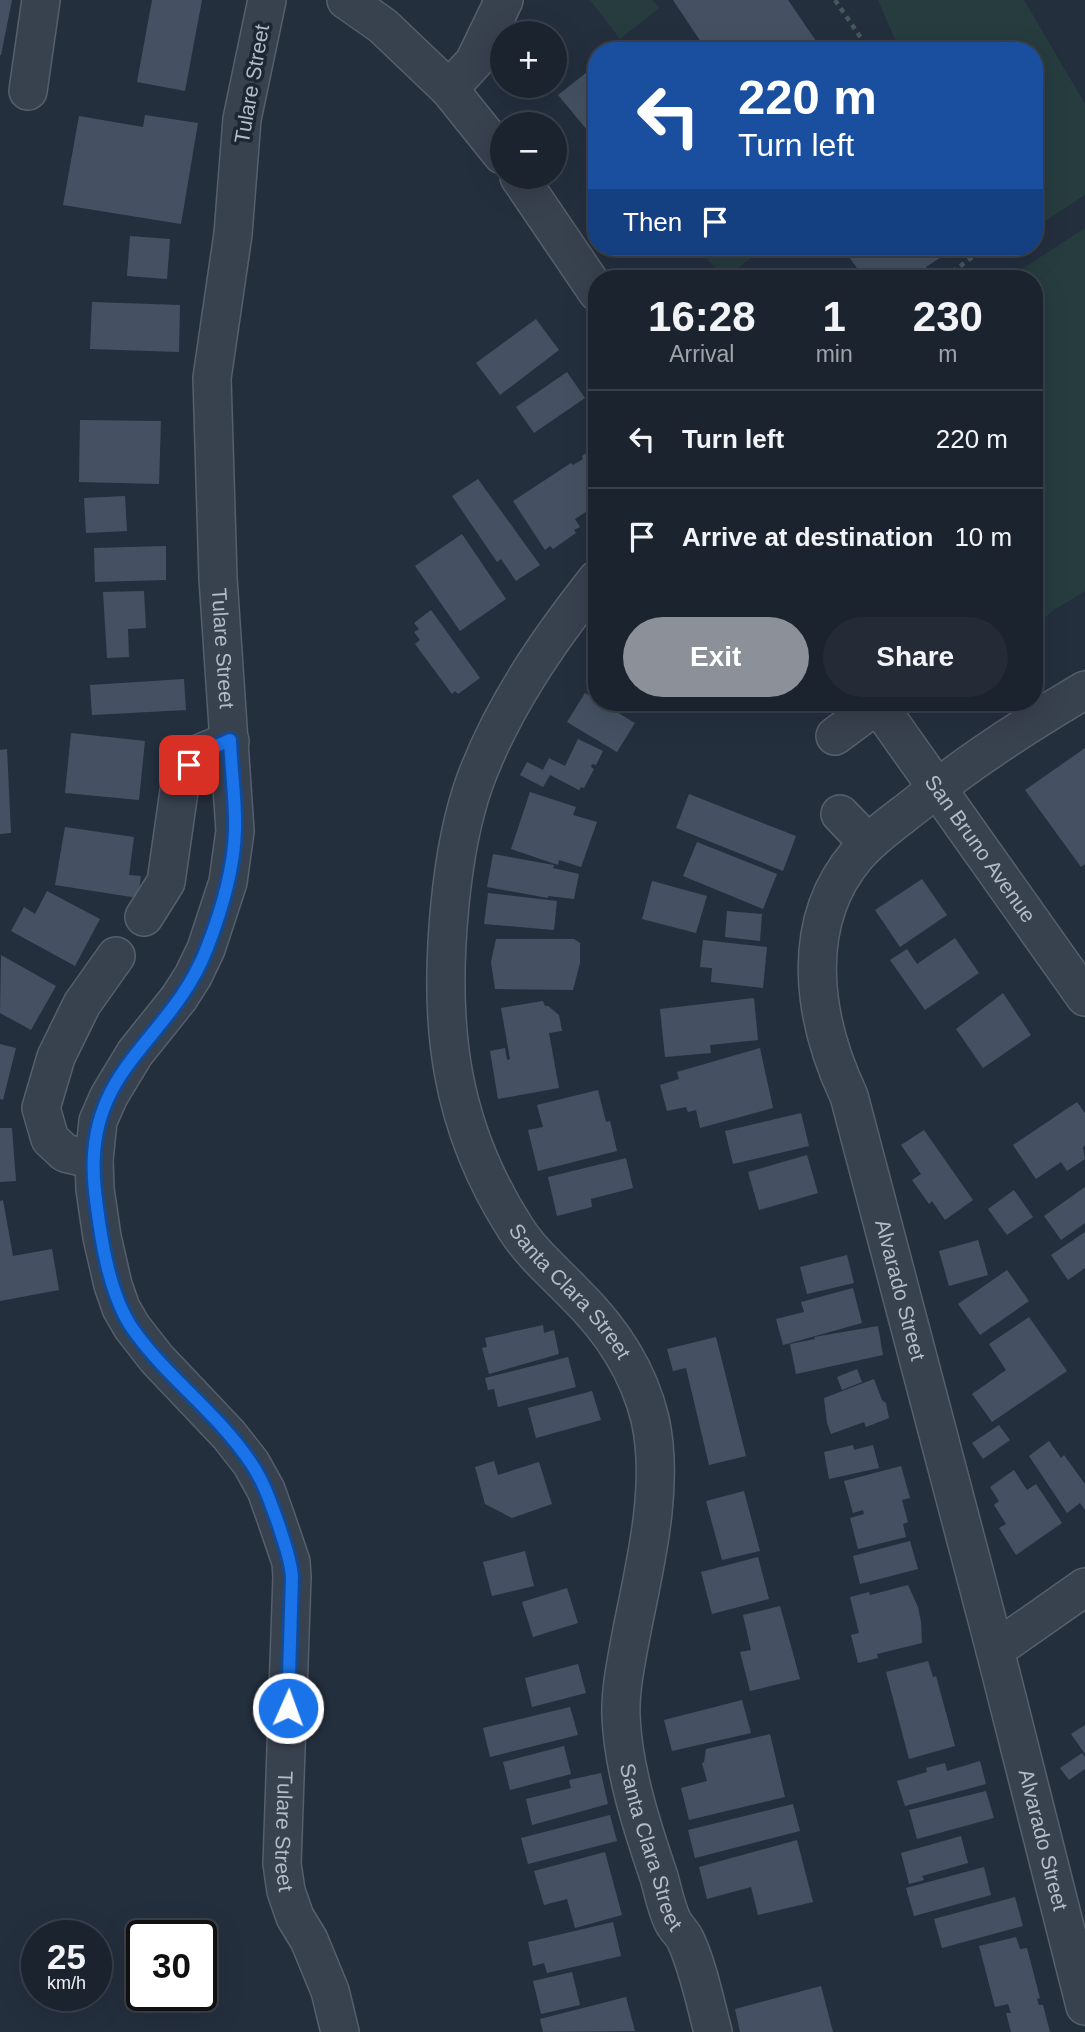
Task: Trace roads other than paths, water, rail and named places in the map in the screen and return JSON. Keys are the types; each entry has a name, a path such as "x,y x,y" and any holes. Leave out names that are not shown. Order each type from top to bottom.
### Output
{"street":[{"path":"29,91 41,0"},
{"name":"Tulare Street","path":"267,0 242,120 233,234 212,378 218,579 235,831 228,882 206,949 179,998 120,1073 98,1121 94,1160 95,1189 102,1237 121,1308 157,1359 229,1435 251,1463 266,1490 291,1562 292,1603 282,1864 286,1891 295,1917 309,1940 330,1991 340,2032"},
{"path":"346,0 383,26 449,89 490,140"},
{"path":"449,89 474,62 504,0"},
{"path":"527,189 588,279"},
{"name":"Santa Clara Street","path":"588,591 534,664 496,733 475,783 460,834 451,892 444,988 447,1037 462,1115 499,1200 532,1252 604,1325 632,1367 643,1392 654,1445 654,1487 645,1564 625,1669 621,1715 629,1768 643,1830 673,1923 685,1938 697,1972 713,2032"},
{"name":"Alvarado Street","path":"1085,690 1046,713 937,788 868,843 840,877 827,903 819,931 816,960 818,995 829,1043 839,1076 849,1096 995,1650 1085,2006"},
{"path":"835,736 867,711"},
{"name":"San Bruno Avenue","path":"883,711 1085,997"},
{"path":"144,917 166,882 181,777 198,754 230,740"},
{"path":"840,814 868,843"},
{"path":"94,1160 65,1153 50,1139 41,1108 56,1057 82,1004 116,956"},
{"path":"995,1650 1085,1587"}]}
